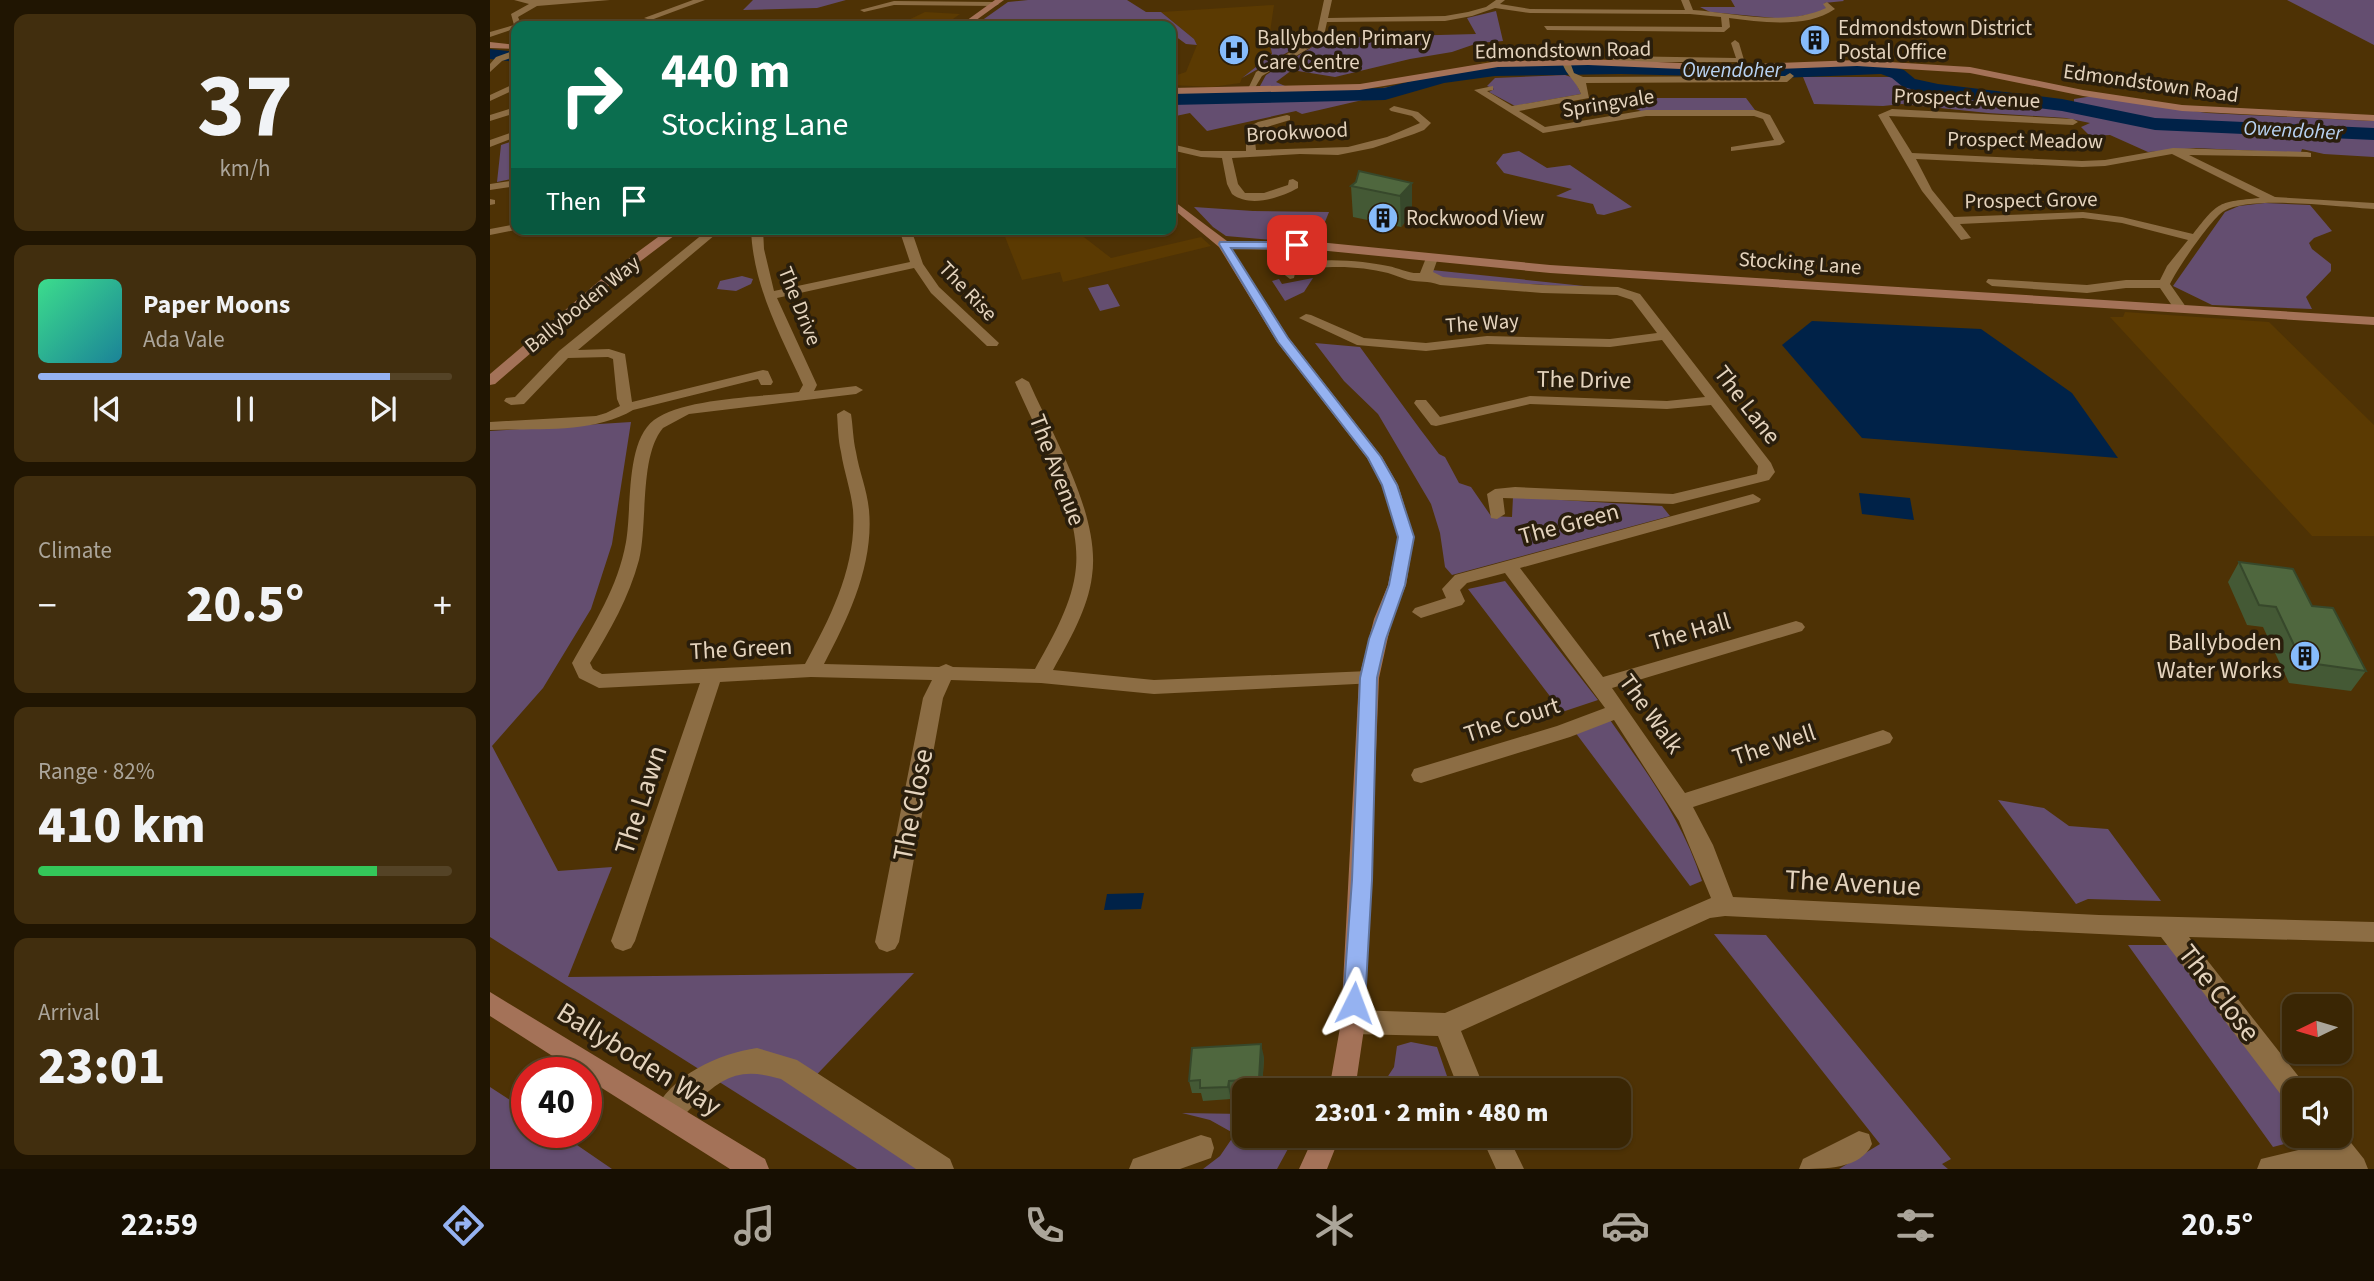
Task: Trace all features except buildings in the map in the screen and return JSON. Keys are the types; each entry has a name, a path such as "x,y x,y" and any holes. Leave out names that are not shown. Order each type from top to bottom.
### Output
{"main road":[{"path":"970,21 997,2"},
{"path":"490,45 511,50"},
{"name":"Edmondstown Road","path":"1176,91 1360,87 1489,65 1568,69 1710,64 1744,68 1823,63 1947,67 2182,108 2374,118"},
{"path":"1176,206 1224,244 1282,339 1374,457 1390,485 1406,537 1397,585 1376,645 1369,678 1362,880 1353,1022 1344,1078"},
{"name":"Ballyboden Way","path":"490,381 600,287 669,235"},
{"name":"Stocking Lane","path":"1224,244 1318,246 1550,269 2374,321"},
{"name":"Ballyboden Way","path":"490,1003 755,1169"},
{"path":"1313,1169 1322,1148"}],"street":[{"path":"518,0 535,4 606,0"},
{"path":"648,18 701,0"},
{"path":"1250,89 1259,74 1320,38 1328,0"},
{"path":"1685,0 1690,12"},
{"path":"864,10 894,4 997,2"},
{"path":"1325,20 1434,19 1468,15 1499,3 1530,11 1690,12 1804,18 1825,13 1831,9 1827,4"},
{"path":"514,21 514,16 535,4"},
{"path":"1547,28 1724,30 1724,14"},
{"path":"490,35 511,29"},
{"path":"1735,43 1744,68"},
{"path":"490,69 499,59 511,53"},
{"path":"1615,59 1710,64 1735,60"},
{"name":"Springvale","path":"1512,109 1586,96 1581,80 1568,69"},
{"path":"490,76 511,83"},
{"name":"Springvale","path":"1581,80 1787,79 1790,76"},
{"path":"490,98 511,87"},
{"name":"Springvale","path":"1490,88 1479,90 1543,130 1646,113 1755,113 1767,117 1780,142 1735,149"},
{"name":"Brookwood","path":"1176,147 1190,153 1226,155 1251,152 1337,153 1374,144 1421,128 1426,123 1415,114 1394,108"},
{"path":"490,118 511,112"},
{"name":"Prospect Avenue","path":"1965,238 1927,191 1883,115 1885,112 2073,122"},
{"path":"1251,152 1249,130 1261,124 1287,118"},
{"path":"490,144 511,136"},
{"path":"2173,151 2273,200"},
{"name":"Prospect Meadow","path":"1909,156 2082,164 2105,163 2173,151 2307,155"},
{"path":"1226,155 1234,190 1241,196 1269,196 1294,186 1293,182"},
{"path":"490,187 511,184"},
{"path":"2164,284 2171,269 2219,209 2233,204 2273,200 2374,206"},
{"name":"Prospect Grove","path":"1950,221 2083,215 2122,220 2194,238"},
{"path":"490,232 511,229"},
{"path":"511,401 519,401 564,354 709,235"},
{"name":"The Drive","path":"757,235 756,248 770,296 810,385 804,395"},
{"name":"The Rise","path":"907,235 917,264 935,290 992,343"},
{"path":"1428,276 1426,271 1432,258"},
{"name":"The Rise","path":"770,296 917,264"},
{"name":"The Lane","path":"1290,275 1287,272 1299,267 1322,264 1391,270 1411,279 1428,276 1440,281 1626,292 1636,297 1766,466 1767,472 1763,477 1673,499 1514,492 1495,494 1497,514"},
{"path":"1992,282 2087,289 2126,284 2164,284"},
{"path":"2164,284 2180,307"},
{"name":"The Way","path":"1306,318 1362,342 1426,348 1487,340 1610,343 1665,336"},
{"path":"564,354 609,353 620,357 624,399 628,407"},
{"path":"490,426 596,420 611,417 628,407 764,374 766,382"},
{"name":"The Avenue","path":"1022,382 1069,492 1082,531 1085,567 1070,619 1041,676"},
{"name":"The Green","path":"856,390 686,410 663,420 651,432 645,452 634,544 624,586 610,618 582,663 586,673 599,681 811,670 946,671 1041,676 1154,687 1369,678"},
{"name":"The Drive","path":"1421,403 1436,422 1530,400 1667,405 1715,400"},
{"path":"811,670 840,618 856,567 861,534 858,488 848,453 844,414"},
{"path":"1690,497 1702,513"},
{"name":"The Green","path":"1421,612 1456,601 1451,589 1457,580 1753,499"},
{"name":"The Walk","path":"1509,566 1618,711 1682,802 1721,890 1725,906"},
{"name":"The Hall","path":"1598,685 1796,627"},
{"name":"The Close","path":"887,942 933,698 946,671"},
{"name":"The Lawn","path":"624,942 712,676"},
{"name":"The Court","path":"1422,775 1550,736 1618,711"},
{"name":"The Well","path":"1682,802 1883,738"},
{"name":"The Avenue","path":"1353,1022 1446,1025 1708,908 1725,906 2168,928 2374,932"},
{"name":"The Close","path":"2168,928 2284,1078"},
{"path":"1446,1025 1467,1078"},
{"path":"667,1113 702,1079 735,1063 757,1060 788,1069 940,1169"},
{"path":"1813,1169 1859,1144"},
{"path":"1143,1169 1201,1148"},
{"path":"1500,1148 1510,1169"},
{"path":"2271,1169 2342,1153"}],"shaded area":[{"path":"753,0 846,0 817,8 743,10"},
{"path":"1127,0 1146,12 1161,12 1172,21 981,21 1008,2"},
{"path":"1731,0 1844,1 1824,3 1829,7 1826,11 1786,19 1710,12 1700,7 1735,7"},
{"path":"2287,0 2374,0 2374,45"},
{"name":"Ballyboden Primary Care Centre","path":"1274,5 1269,39 1272,54 1242,78 1240,83 1212,87 1176,85 1176,75 1186,72 1197,45 1194,39 1176,24 1176,21 1161,12"},
{"path":"1496,11 1503,41 1478,43 1452,52 1335,77 1292,70 1276,82 1285,86 1260,86 1266,75 1327,38 1476,34 1467,18"},
{"path":"925,12 960,14 950,21 906,21"},
{"path":"1176,24 1194,39 1197,45 1186,44 1176,37"},
{"path":"1269,39 1311,39 1242,78 1272,54"},
{"path":"1541,45 1553,60 1483,64 1473,55"},
{"path":"1565,75 1574,78 1581,94 1515,106 1489,92 1494,89 1487,86 1495,78"},
{"path":"1803,77 1892,77 1980,94 2074,102 2074,99 2093,96 2207,113 2374,121 2374,157 2324,154 2302,149 2296,153 2196,148 2148,152 2110,135 2090,136 2081,127 2090,123 2066,118 1902,104 1814,104"},
{"path":"1415,82 1423,86 1302,114 1296,111 1207,131 1190,113 1176,116 1176,95 1366,91"},
{"path":"1617,98 1746,98 1755,110 1641,111 1614,101"},
{"path":"511,142 511,179 497,182 501,145"},
{"path":"1519,151 1547,168 1570,165 1632,207 1604,215 1597,214 1593,204 1556,196 1572,189 1504,173 1496,163 1503,154"},
{"path":"2265,203 2310,205 2332,231 2314,238 2309,243 2312,249 2331,264 2331,271 2306,297 2312,309 2212,305 2173,286 2225,212 2239,206"},
{"path":"1194,207 1329,212 1316,244 1226,236"},
{"path":"1004,235 1081,235 1111,258 1201,237 1211,246 1063,282 1060,272 1022,280"},
{"path":"1432,270 1613,289 1443,279 1432,274"},
{"path":"742,276 753,279 751,284 736,291 717,289 720,281"},
{"path":"1313,278 1304,292 1285,301 1272,281 1279,279 1282,284"},
{"path":"1108,284 1120,306 1100,311 1088,288"},
{"path":"2125,312 2269,322 2374,425 2374,536 2312,536 2110,317 2123,317"},
{"path":"1315,343 1360,347 1439,454 1445,457 1459,483 1471,487 1491,516 1512,517 1513,497 1662,506 1670,516 1452,575 1445,567 1440,533 1431,504 1378,414 1344,381"},
{"path":"631,422 612,544 591,609 543,688 492,746 558,871 612,867 568,977 914,973 803,1089 929,1169 857,1169 490,937 490,431"},
{"path":"1505,581 1598,700 1562,712 1468,589"},
{"path":"1610,720 1674,817 1702,881 1690,886 1575,732"},
{"path":"1998,800 2044,808 2069,826 2108,829 2161,901 2088,899 2076,904"},
{"path":"1714,934 1766,935 1951,1159 1942,1164 1948,1169 1839,1169 1880,1144"},
{"path":"2128,945 2170,945 2282,1091 2282,1145 2273,1147"},
{"path":"1411,1042 1437,1047 1448,1078 1387,1078 1394,1067 1397,1046"},
{"path":"490,1087 511,1101 511,1148 581,1148 612,1169 490,1169"},
{"path":"1182,1113 1232,1114 1232,1132 1210,1120"},
{"path":"1232,1138 1232,1148 1288,1148 1277,1169 1203,1169 1220,1156"}],"water":[{"path":"1812,321 1981,329 2072,393 2118,458 1862,438 1782,345"},
{"path":"1859,493 1910,498 1914,520 1862,514"},
{"path":"1144,893 1141,909 1104,910 1107,894"}],"waterway":[{"name":"Owendoher","path":"490,54 511,56"},
{"name":"Owendoher","path":"1176,99 1385,94 1443,78 1495,71 1621,69 1780,73 1882,69 1898,74 1909,83 1938,90 2062,105 2155,124 2374,134"}],"place":[{"name":"Edmondstown District Postal Office","path":"1815,40"},
{"name":"Ballyboden Primary Care Centre","path":"1234,50"},
{"name":"Rockwood View","path":"1383,218"},
{"name":"Ballyboden Water Works","path":"2305,656"}],"route":[{"path":"1297,245 1224,244 1282,339 1374,457 1390,485 1406,537 1397,585 1371,658 1354,1003"}]}
